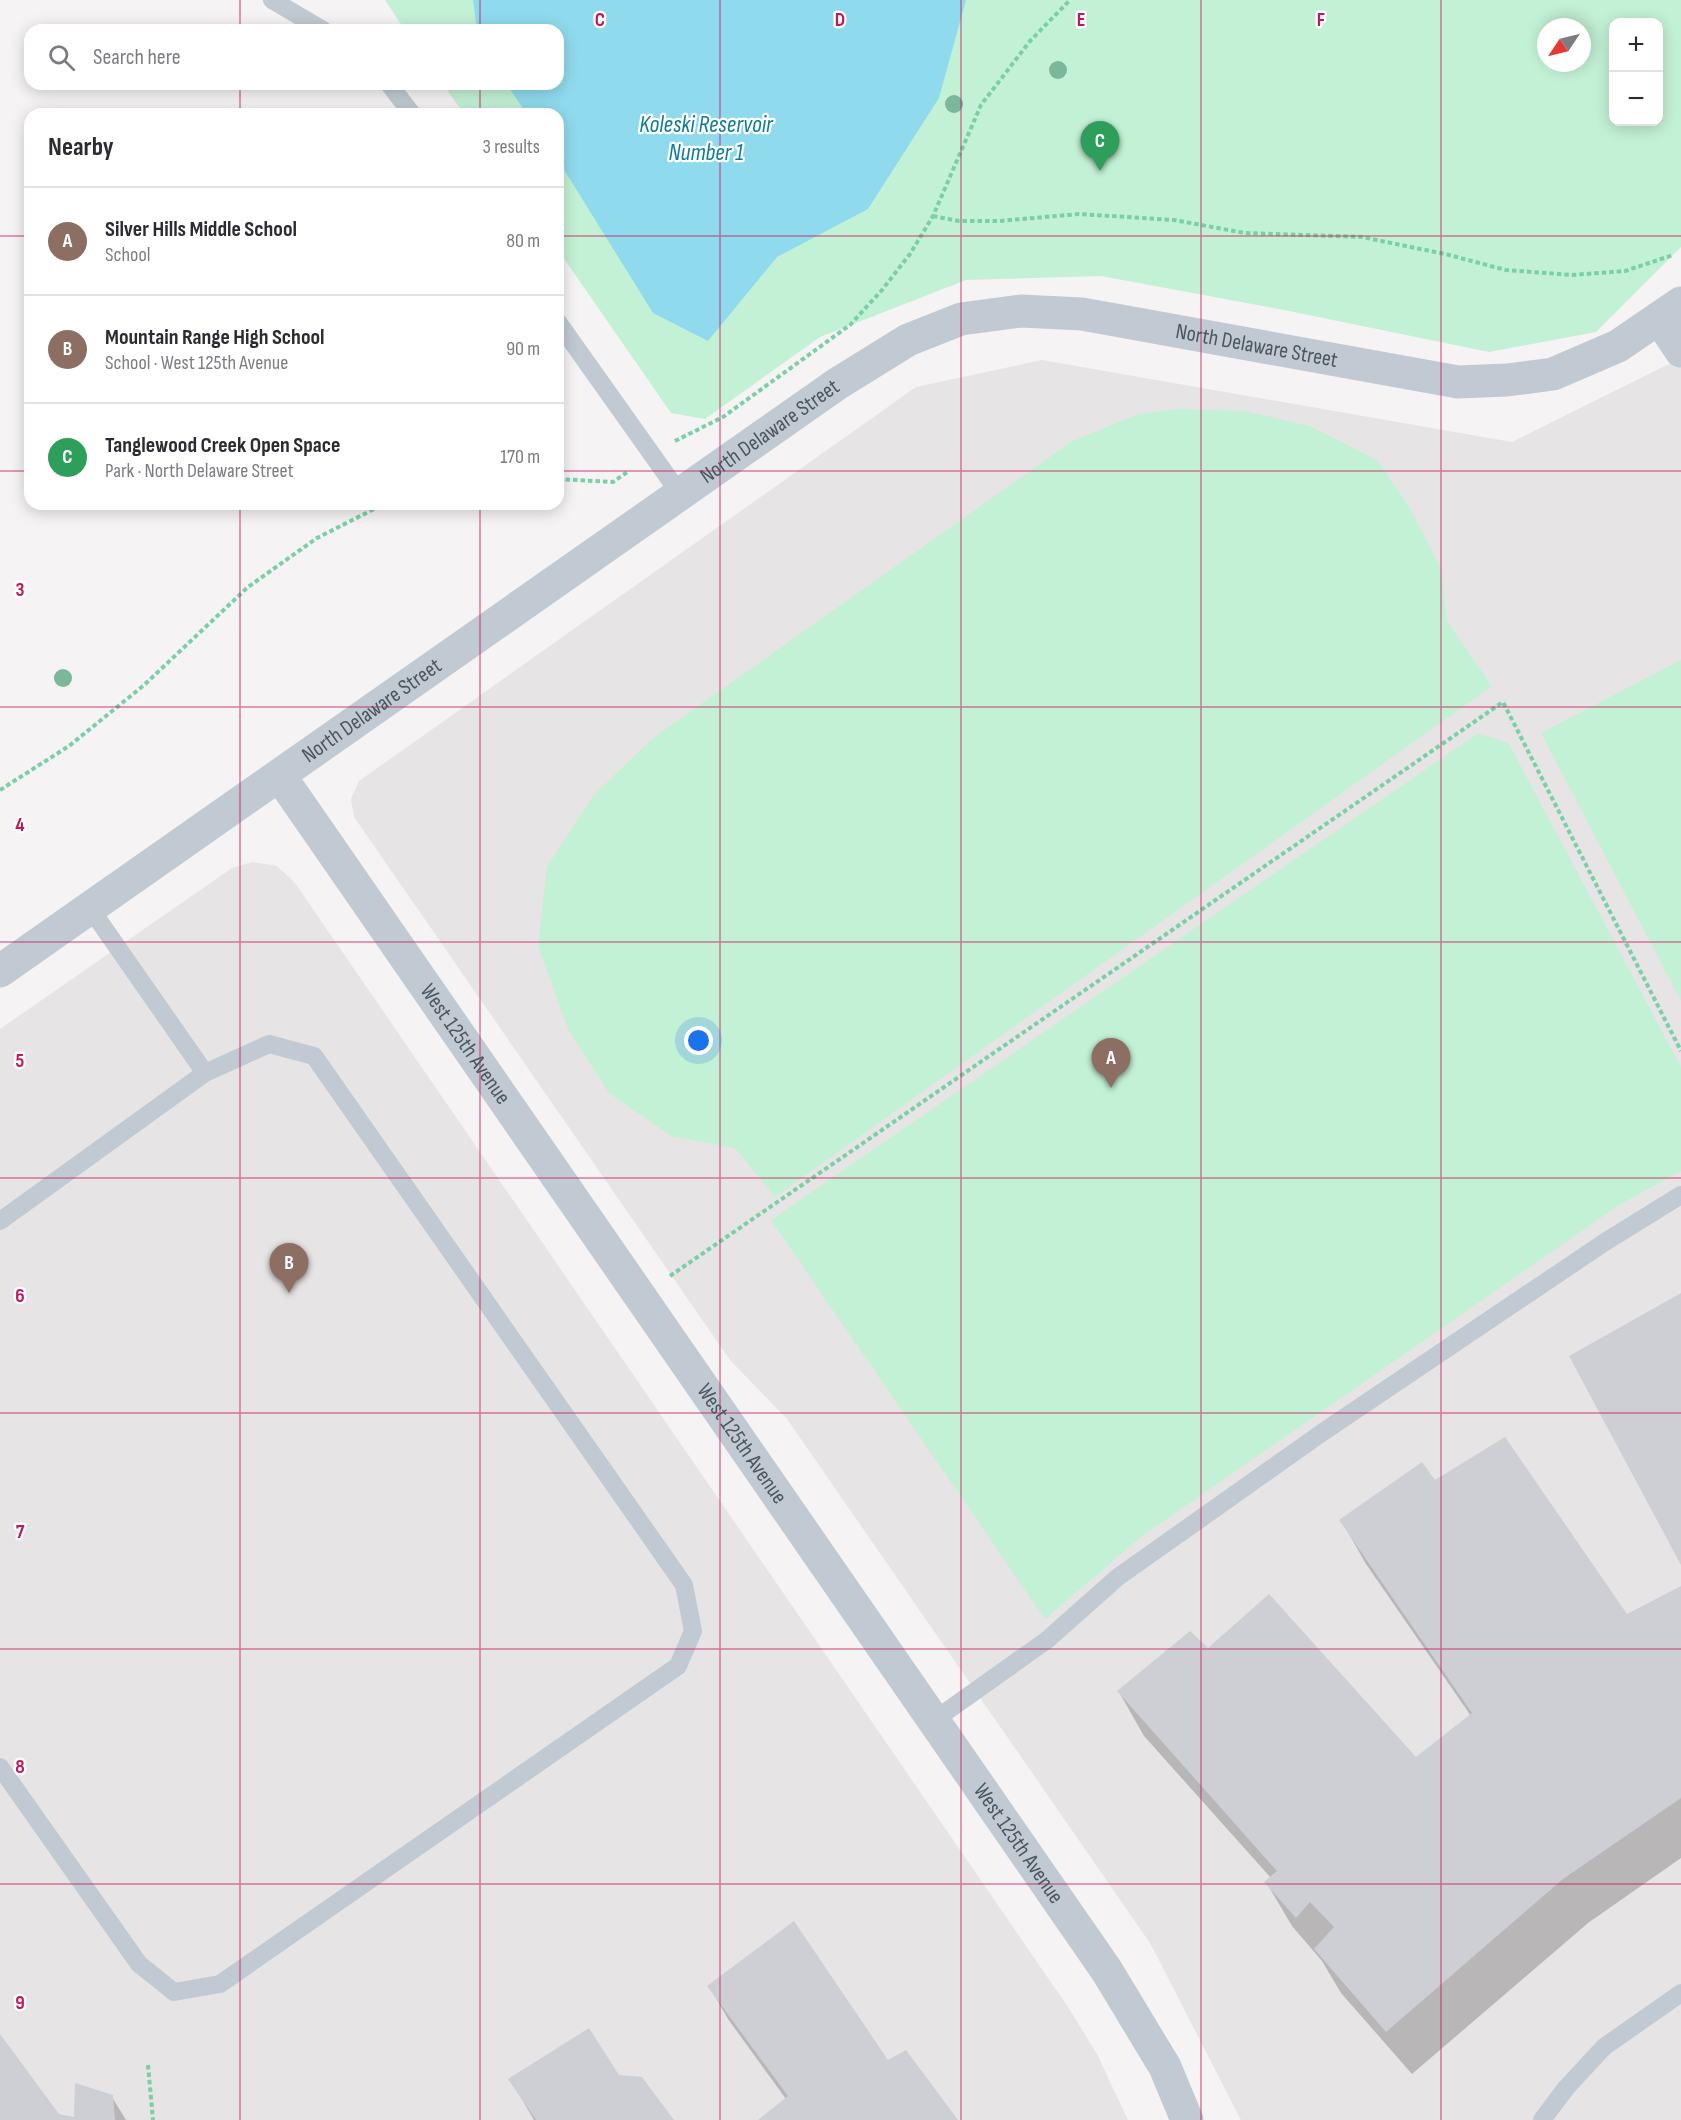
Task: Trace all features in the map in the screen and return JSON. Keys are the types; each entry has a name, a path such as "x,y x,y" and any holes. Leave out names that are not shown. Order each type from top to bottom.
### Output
{"street":[{"path":"1670,310 1681,351"},
{"name":"North Delaware Street","path":"0,971 847,377 908,340 961,319 1021,311 1082,314 1458,382 1507,380 1553,374 1618,346 1670,310"},
{"name":"West 125th Avenue","path":"280,776 1107,1971 1165,2067 1187,2120"}],"lane":[{"path":"272,0 313,24"},
{"path":"394,90 407,108"},
{"path":"564,331 680,494"},
{"path":"90,909 205,1073"},
{"path":"0,1221 205,1073 269,1044 314,1056 684,1585 693,1631 678,1666 220,1984 174,1992 138,1964 0,1767"},
{"path":"933,1721 1047,1640 1119,1577 1323,1432 1605,1242 1681,1195"},
{"path":"1542,2120 1566,2088 1604,2047 1681,1993"}],"path":[{"path":"564,478 613,482 651,455 688,433 723,417 850,325 882,290 910,254 933,216 981,105 1030,41 1070,0"},
{"path":"933,216 959,221 999,221 1079,214 1174,220 1245,233 1362,237 1445,254 1506,270 1572,275 1625,271 1673,255"},
{"path":"0,790 69,746 143,686 248,586 317,538 372,510"},
{"path":"667,1278 1503,702 1681,1052"},
{"path":"148,2065 153,2120"}],"shaded area":[{"path":"1681,358 1681,2120 1241,2120 1150,1943 787,1419 730,1360 354,817 351,799 359,781 916,387 1042,360 1512,442"},
{"path":"252,862 277,866 295,883 1068,2007 1097,2054 1128,2120 0,2120 0,1029 232,868"}],"green space":[{"path":"385,0 1681,0 1681,247 1596,332 1489,352 1101,276 966,280 820,337 705,419 671,413 564,259 564,108 460,108 447,90 564,90 564,24 401,24"},
{"path":"1181,409 1244,411 1310,426 1377,460 1410,508 1441,569 1447,621 1492,686 775,1197 735,1148 671,1136 609,1093 569,1031 538,946 547,867 593,796 653,738 1071,442 1138,414"},
{"path":"1681,660 1681,1001 1541,733"},
{"path":"1477,734 1509,744 1681,1067 1681,1171 1619,1205 1142,1536 1045,1619 771,1220"}],"water":[{"name":"Koleski Reservoir Number 1","path":"473,0 966,0 939,98 868,209 777,257 708,341 653,313 564,170 564,108 523,108 510,90 564,90 564,24 476,24"}],"building":[{"path":"1681,1293 1681,1565 1569,1356"},
{"path":"1505,1437 1627,1614 1681,1586 1681,1798 1563,1879 1386,2032 1314,1949 1334,1927 1310,1902 1296,1918 1264,1882 1277,1871 1117,1691 1190,1631 1208,1648 1269,1594 1416,1757 1472,1713 1339,1520 1422,1462 1435,1480"},
{"path":"794,1921 888,2060 906,2050 958,2120 758,2120 788,2096 707,1986"},
{"path":"589,2028 619,2075 642,2077 674,2120 536,2120 508,2079"},
{"path":"0,2034 59,2114 74,2117 75,2083 113,2095 115,2120 0,2120"}],"place":[{"name":"Tanglewood Creek Open Space","path":"1100,171"},
{"name":"Silver Hills Middle School","path":"1111,1088"},
{"name":"Mountain Range High School","path":"289,1293"}]}
